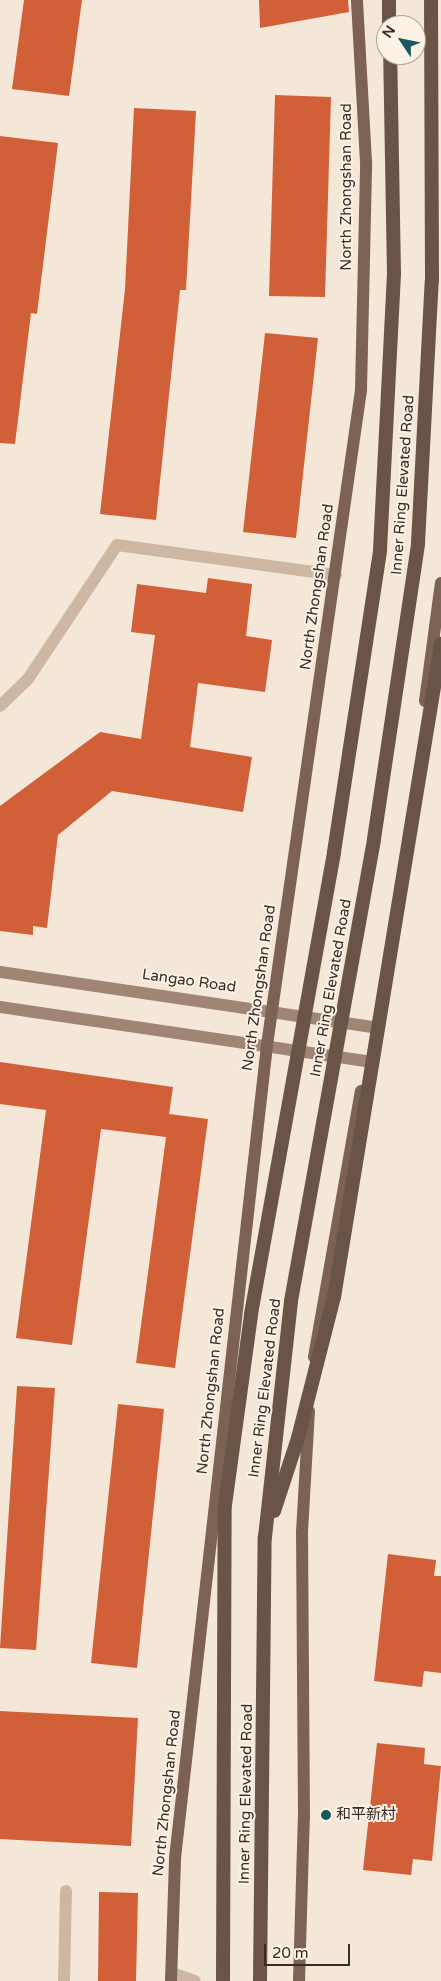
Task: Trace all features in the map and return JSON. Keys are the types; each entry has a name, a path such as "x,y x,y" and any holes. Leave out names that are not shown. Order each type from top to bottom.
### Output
{"highway":[{"path":"389,0 389,15"},
{"name":"Inner Ring Elevated Road","path":"260,1981 265,1538 291,1301 374,838 418,542 432,280 431,0"},
{"name":"Inner Ring Elevated Road","path":"223,1981 225,1505 251,1314 334,852 380,550 394,274 390,65"},
{"path":"265,1538 298,1438 334,1297 441,644"}],"main road":[{"name":"North Zhongshan Road","path":"172,1977 175,1858 271,1009 336,575 361,390 366,162 357,0"},
{"path":"299,1981 304,1817 302,1532 307,1432 318,1322 374,1026 441,583"},
{"name":"Langao Road","path":"0,972 271,1009 374,1026"},
{"path":"0,1007 367,1061"}],"street":[{"path":"0,706 28,679 117,545 336,575"},
{"path":"64,1981 66,1891"},
{"path":"172,1977 195,1981"}],"building":[{"path":"24,0 82,0 69,96 12,89"},
{"path":"259,0 348,0 349,12 260,28"},
{"path":"275,95 331,97 325,297 269,296"},
{"path":"134,108 196,111 186,290 180,290 156,520 100,514 125,289"},
{"path":"0,136 58,143 37,314 31,313 15,444 0,443"},
{"path":"265,333 318,338 296,538 243,532"},
{"path":"208,578 252,584 246,636 272,640 265,692 198,683 190,747 252,757 243,812 112,791 58,835 47,928 33,926 33,935 0,931 0,806 100,732 141,739 155,635 131,632 137,584 206,593"},
{"path":"0,1062 173,1087 169,1114 208,1119 175,1368 136,1363 166,1137 101,1129 72,1345 16,1338 46,1110 0,1104"},
{"path":"17,1386 55,1388 36,1650 0,1648"},
{"path":"118,1404 164,1409 137,1668 91,1663"},
{"path":"388,1554 436,1560 434,1576 441,1576 441,1673 424,1671 422,1687 374,1681"},
{"path":"0,1711 138,1718 131,1846 0,1839"},
{"path":"377,1743 425,1748 424,1764 441,1766 432,1861 413,1859 411,1875 363,1870"},
{"path":"99,1892 138,1893 136,1981 98,1981"}],"place":[{"name":"和平新村","path":"326,1815"}]}
